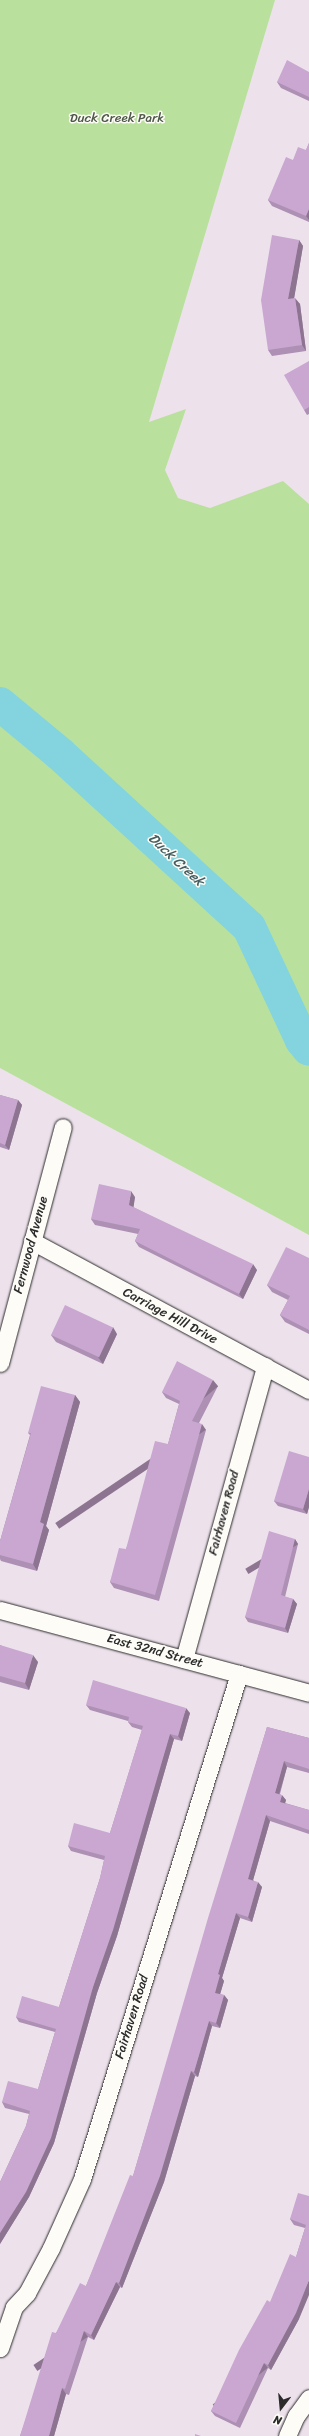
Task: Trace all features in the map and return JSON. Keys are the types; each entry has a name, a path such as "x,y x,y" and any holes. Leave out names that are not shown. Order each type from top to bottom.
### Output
{"street":[{"name":"Fernwood Avenue","path":"0,1363 63,1127"},
{"name":"Carriage Hill Drive","path":"32,1241 309,1390"},
{"name":"Fairhaven Road","path":"184,1659 265,1366"},
{"name":"East 32nd Street","path":"0,1610 309,1693"},
{"name":"Fairhaven Road","path":"0,2348 14,2307 27,2293 52,2248 82,2179 239,1674"},
{"path":"286,2436 296,2416 309,2398"}],"green space":[{"name":"Duck Creek Park","path":"0,0 275,0 149,422 186,409 165,470 178,498 210,508 283,481 309,504 309,1235 0,1068"}],"building":[{"path":"287,60 309,72 309,97 277,82"},
{"path":"309,143 309,209 306,216 268,200 286,157 293,160 298,147 306,150"},
{"path":"272,235 299,240 288,299 295,298 302,345 268,350 261,300"},
{"path":"309,361 309,407 304,410 284,375"},
{"path":"0,1095 18,1100 5,1145 0,1143"},
{"path":"99,1184 131,1191 129,1205 253,1264 239,1294 135,1241 140,1229 91,1219"},
{"path":"286,1247 309,1258 309,1330 280,1315 290,1296 267,1285"},
{"path":"65,1305 113,1327 99,1357 51,1335"},
{"path":"177,1361 213,1380 192,1421 202,1424 155,1595 110,1582 119,1548 126,1549 155,1441 168,1444 180,1401 162,1392"},
{"path":"41,1386 75,1395 40,1522 44,1524 33,1564 0,1555 0,1541 31,1433 28,1433"},
{"path":"289,1451 309,1457 309,1489 303,1509 274,1501"},
{"path":"269,1531 295,1539 281,1595 293,1599 285,1628 245,1617"},
{"path":"0,1645 33,1655 25,1683 0,1676"},
{"path":"93,1680 186,1708 178,1736 170,1734 113,1930 93,1987 51,2138 26,2192 0,2233 0,2182 26,2126 30,2111 2,2102 8,2081 38,2089 56,2029 16,2017 22,1996 59,2007 100,1878 105,1856 68,1846 74,1823 110,1833 143,1726 128,1722 129,1717 86,1705"},
{"path":"267,1727 309,1738 309,1769 284,1761 275,1793 282,1795 280,1802 309,1810 309,1830 266,1815 248,1879 258,1882 248,1917 236,1913 218,1974 220,1975 215,1993 224,1995 216,2023 209,2021 194,2072 191,2071 160,2176 119,2283 116,2282 91,2335 84,2331 65,2389 62,2388 49,2436 20,2436 52,2332 56,2333 80,2283 86,2286 130,2175 133,2176 208,1918"},
{"path":"298,2193 309,2196 309,2280 296,2313 268,2365 264,2363 236,2423 211,2411 239,2350 267,2300 270,2302 290,2254 296,2257 306,2225 290,2219"}],"waterway":[{"name":"Duck Creek","path":"0,704 60,754 249,927 302,1040 309,1049"}]}
